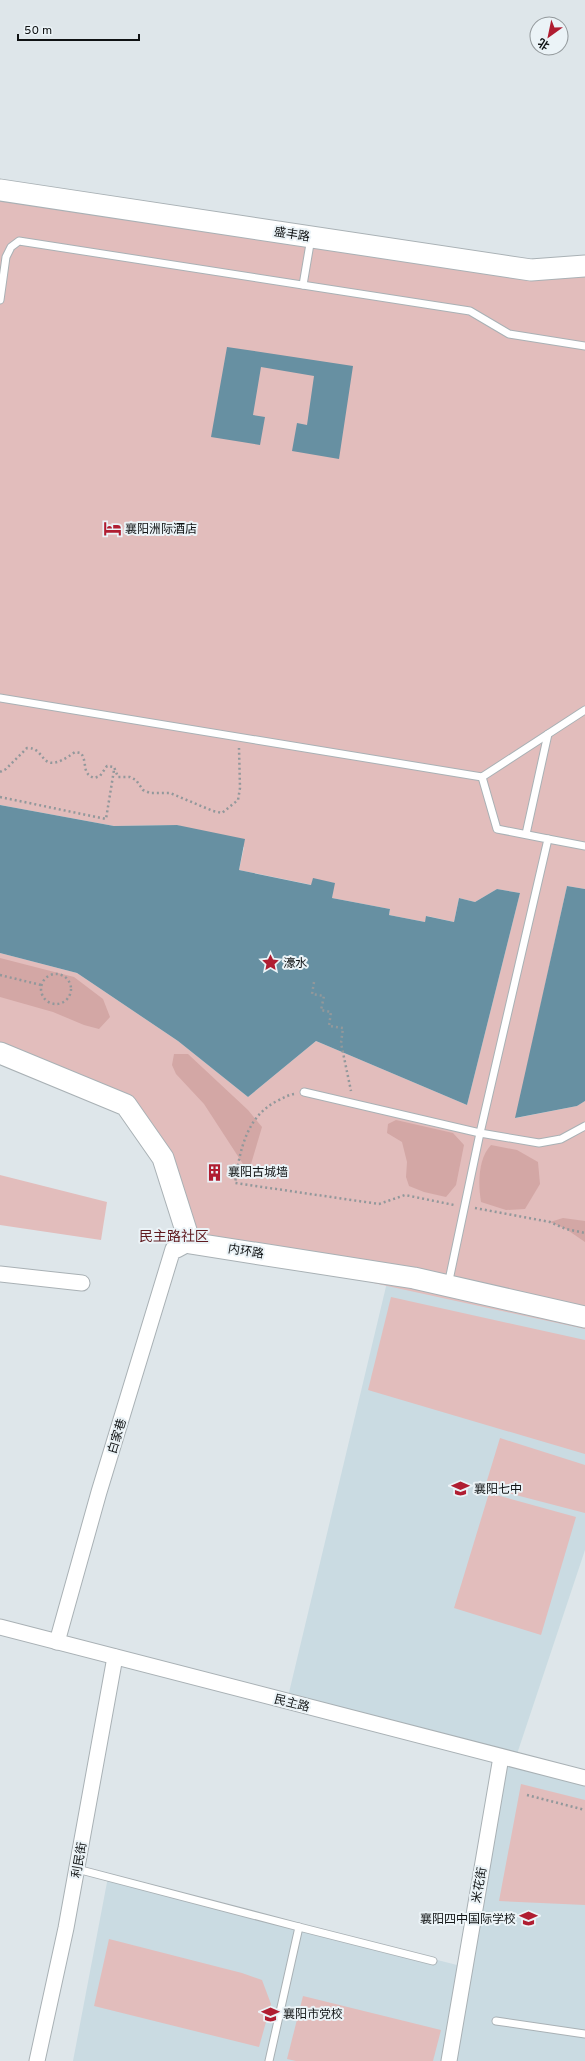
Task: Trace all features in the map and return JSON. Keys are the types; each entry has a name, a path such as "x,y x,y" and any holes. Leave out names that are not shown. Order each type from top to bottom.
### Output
{"street":[{"name":"盛丰路","path":"0,190 531,270 585,266"},
{"path":"0,1052 126,1104 163,1158 190,1243"},
{"name":"内环路","path":"190,1243 414,1278 585,1317"},
{"name":"白家巷","path":"57,1642 99,1492 173,1249 177,1250 190,1243"},
{"path":"0,1274 82,1283"},
{"name":"民主路","path":"0,1627 585,1778"},
{"name":"利民街","path":"37,2061 66,1928 115,1657"},
{"name":"米花街","path":"449,2061 501,1757"}],"lane":[{"path":"303,285 311,237"},
{"path":"0,300 6,257 11,247 19,241 470,311 508,334 585,346"},
{"path":"0,698 482,777 585,710"},
{"path":"526,834 548,734"},
{"path":"482,777 498,829 585,846"},
{"path":"448,1285 480,1133 548,839"},
{"path":"304,1092 480,1133 539,1142 561,1139 585,1126"},
{"path":"77,1869 299,1928 433,1961"},
{"path":"269,2061 299,1928"},
{"path":"496,2021 585,2034"}],"path":[{"path":"114,767 118,777 130,777 136,780 143,790 150,793 170,793 213,811 222,813 238,800 240,788 239,737"},
{"path":"0,772 6,769 27,748 35,750 48,762 57,763 76,752 80,753 85,759 84,771 88,776 94,778 100,776 107,766 114,767"},
{"path":"0,797 106,819 114,767"},
{"path":"51,974 60,974 71,983 71,993 65,1002 60,1004 50,1003 42,995 42,985 51,974"},
{"path":"0,975 42,985"},
{"path":"314,982 312,994 324,996 321,1010 331,1012 329,1026 343,1028 341,1043 354,1103"},
{"path":"304,1092 291,1094 271,1104 256,1117 249,1127 239,1156 235,1183 379,1204 405,1195 550,1222 566,1229 585,1232"},
{"path":"527,1796 585,1810"}],"shaded area":[{"path":"0,190 531,270 585,266 585,889 567,886 516,1118 577,1106 585,1101 585,1329 190,1243 163,1158 126,1105 0,1053 0,953 77,973 178,1041 248,1097 316,1041 467,1105 520,893 497,889 475,902 459,898 454,922 427,916 425,922 389,915 390,909 332,898 334,883 313,879 312,885 239,870 244,847 177,825 114,826 0,805"},
{"path":"0,958 74,977 103,999 110,1017 99,1029 84,1025 53,1012 0,997"},
{"path":"174,1054 188,1054 248,1110 262,1127 251,1164 243,1164 204,1104 176,1074 172,1065"},
{"path":"396,1120 453,1133 464,1145 456,1185 446,1197 424,1192 409,1186 406,1177 407,1162 402,1142 387,1133 388,1124"},
{"path":"491,1145 517,1150 538,1162 540,1184 525,1209 506,1210 481,1202 479,1179 481,1164"},
{"path":"0,1175 107,1202 101,1240 0,1225"},
{"path":"563,1218 585,1221 585,1242 566,1229 550,1222"},
{"path":"389,1274 585,1317 585,1550 515,1760 585,1778 585,2061 73,2061 108,1877 465,1967 501,1757 287,1701"},
{"path":"391,1297 585,1340 585,1454 368,1390"},
{"path":"500,1438 585,1465 585,1513 485,1487"},
{"path":"489,1493 576,1517 541,1635 454,1608"},
{"path":"521,1784 585,1800 585,1905 499,1901"},
{"path":"109,1939 242,1973 262,1980 271,2004 259,2047 94,2006"},
{"path":"303,1996 441,2030 433,2061 296,2061 287,2059"}],"water":[{"path":"227,347 353,366 339,459 292,451 297,423 307,425 314,376 261,367 253,415 265,417 260,445 211,437"},
{"name":"濠水","path":"0,805 114,826 177,825 245,839 239,870 311,885 313,878 335,883 332,898 390,909 389,915 425,922 426,916 454,922 459,898 475,902 497,889 520,893 467,1105 316,1041 248,1097 178,1041 77,973 0,953"},
{"path":"567,886 585,889 585,1101 577,1106 515,1118"}],"place":[{"name":"襄阳洲际酒店","path":"112,529"},
{"name":"濠水","path":"270,963"},
{"name":"襄阳古城墙","path":"215,1172"},
{"name":"襄阳七中","path":"461,1489"},
{"name":"襄阳四中国际学校","path":"529,1919"},
{"name":"襄阳市党校","path":"270,2014"}],"district":[{"name":"民主路社区","path":"174,1236"}]}
